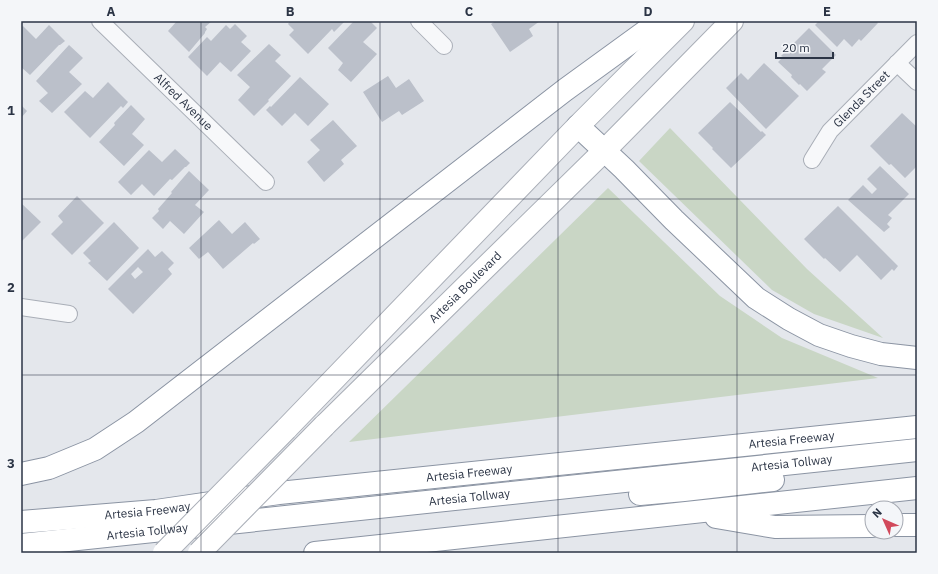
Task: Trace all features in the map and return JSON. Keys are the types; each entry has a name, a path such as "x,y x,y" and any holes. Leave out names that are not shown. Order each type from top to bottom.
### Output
{"main road":[{"path":"21,474 49,468 95,449 136,422 566,90 660,21"},
{"path":"164,553 286,429 578,126 683,21"},
{"name":"Artesia Boulevard","path":"199,553 324,426 604,151 732,21"},
{"path":"578,126 756,298 789,319 819,335 881,354 917,358"},
{"name":"Artesia Freeway","path":"21,522 156,511 279,494 917,427"},
{"name":"Artesia Tollway","path":"21,545 917,450"},
{"name":"Artesia Tollway","path":"86,553 482,509 684,490 917,465"},
{"path":"315,553 917,488"},
{"path":"687,513 775,527 864,526"},
{"path":"904,526 917,525"}],"street":[{"name":"Alfred Avenue","path":"100,21 266,182"},
{"path":"419,21 444,46"},
{"name":"Glenda Street","path":"812,160 830,131 917,43"},
{"path":"897,63 917,82"},
{"path":"21,307 69,314"}],"green space":[{"path":"670,128 807,269 883,338 814,314 772,290 639,161"},
{"path":"608,188 720,296 782,338 878,378 349,442"}],"building":[{"path":"177,21 212,21 205,27 207,29 205,33 189,52 168,31"},
{"path":"290,21 345,21 334,32 332,29 308,54 289,35 294,30 288,24"},
{"path":"354,21 370,21 377,28 363,42 377,54 351,82 338,70 343,63 328,48"},
{"path":"496,21 540,21 529,29 533,36 510,52 491,24"},
{"path":"819,21 876,21 878,23 861,41 859,39 852,47 844,39 837,47 815,25"},
{"path":"235,24 247,36 241,42 251,51 231,72 220,62 207,76 188,57 207,37 211,41 226,25 230,29"},
{"path":"49,25 65,41 59,45 30,75 21,67 21,28 23,26 36,39"},
{"path":"809,28 836,55 822,69 826,72 807,91 791,77 792,75 778,62 783,57 781,56"},
{"path":"269,44 281,55 275,61 291,76 254,116 238,100 250,87 237,75"},
{"path":"69,45 83,58 69,72 82,84 52,113 39,101 48,93 36,81"},
{"path":"764,63 799,96 766,129 726,88 741,73 748,80"},
{"path":"388,76 396,88 409,79 424,101 402,115 399,111 382,122 363,92"},
{"path":"300,77 329,104 308,126 295,113 282,126 266,110 270,106 271,107"},
{"path":"108,82 128,102 123,108 121,106 90,138 64,112 85,91 93,98"},
{"path":"730,102 766,135 731,168 698,133"},
{"path":"21,105 27,111 21,118"},
{"path":"131,105 145,119 132,134 144,145 124,166 99,142"},
{"path":"902,113 917,127 917,166 905,178 891,164 889,165 870,146"},
{"path":"333,120 357,146 341,160 344,164 324,182 307,162 320,150 310,140"},
{"path":"175,149 190,163 172,180 170,179 154,196 142,184 131,195 118,182 149,150 162,162"},
{"path":"880,166 909,194 888,215 892,218 887,224 890,227 884,232 848,200 863,185 872,194 877,189 867,179"},
{"path":"189,171 209,190 195,205 204,212 184,234 170,221 163,229 152,218"},
{"path":"77,196 104,223 72,255 51,234 63,222 58,216"},
{"path":"21,203 41,222 21,242"},
{"path":"838,206 898,266 894,271 892,269 881,280 857,255 840,272 825,258 824,259 804,239"},
{"path":"219,220 232,234 245,222 260,239 254,244 253,243 223,269 208,252 199,259 189,248"},
{"path":"114,222 139,248 107,281 88,263 91,261 83,253"},
{"path":"148,249 155,257 162,251 174,263 168,269 172,274 133,314 108,289","holes":["138,267 143,272 135,279 131,274"]}]}
